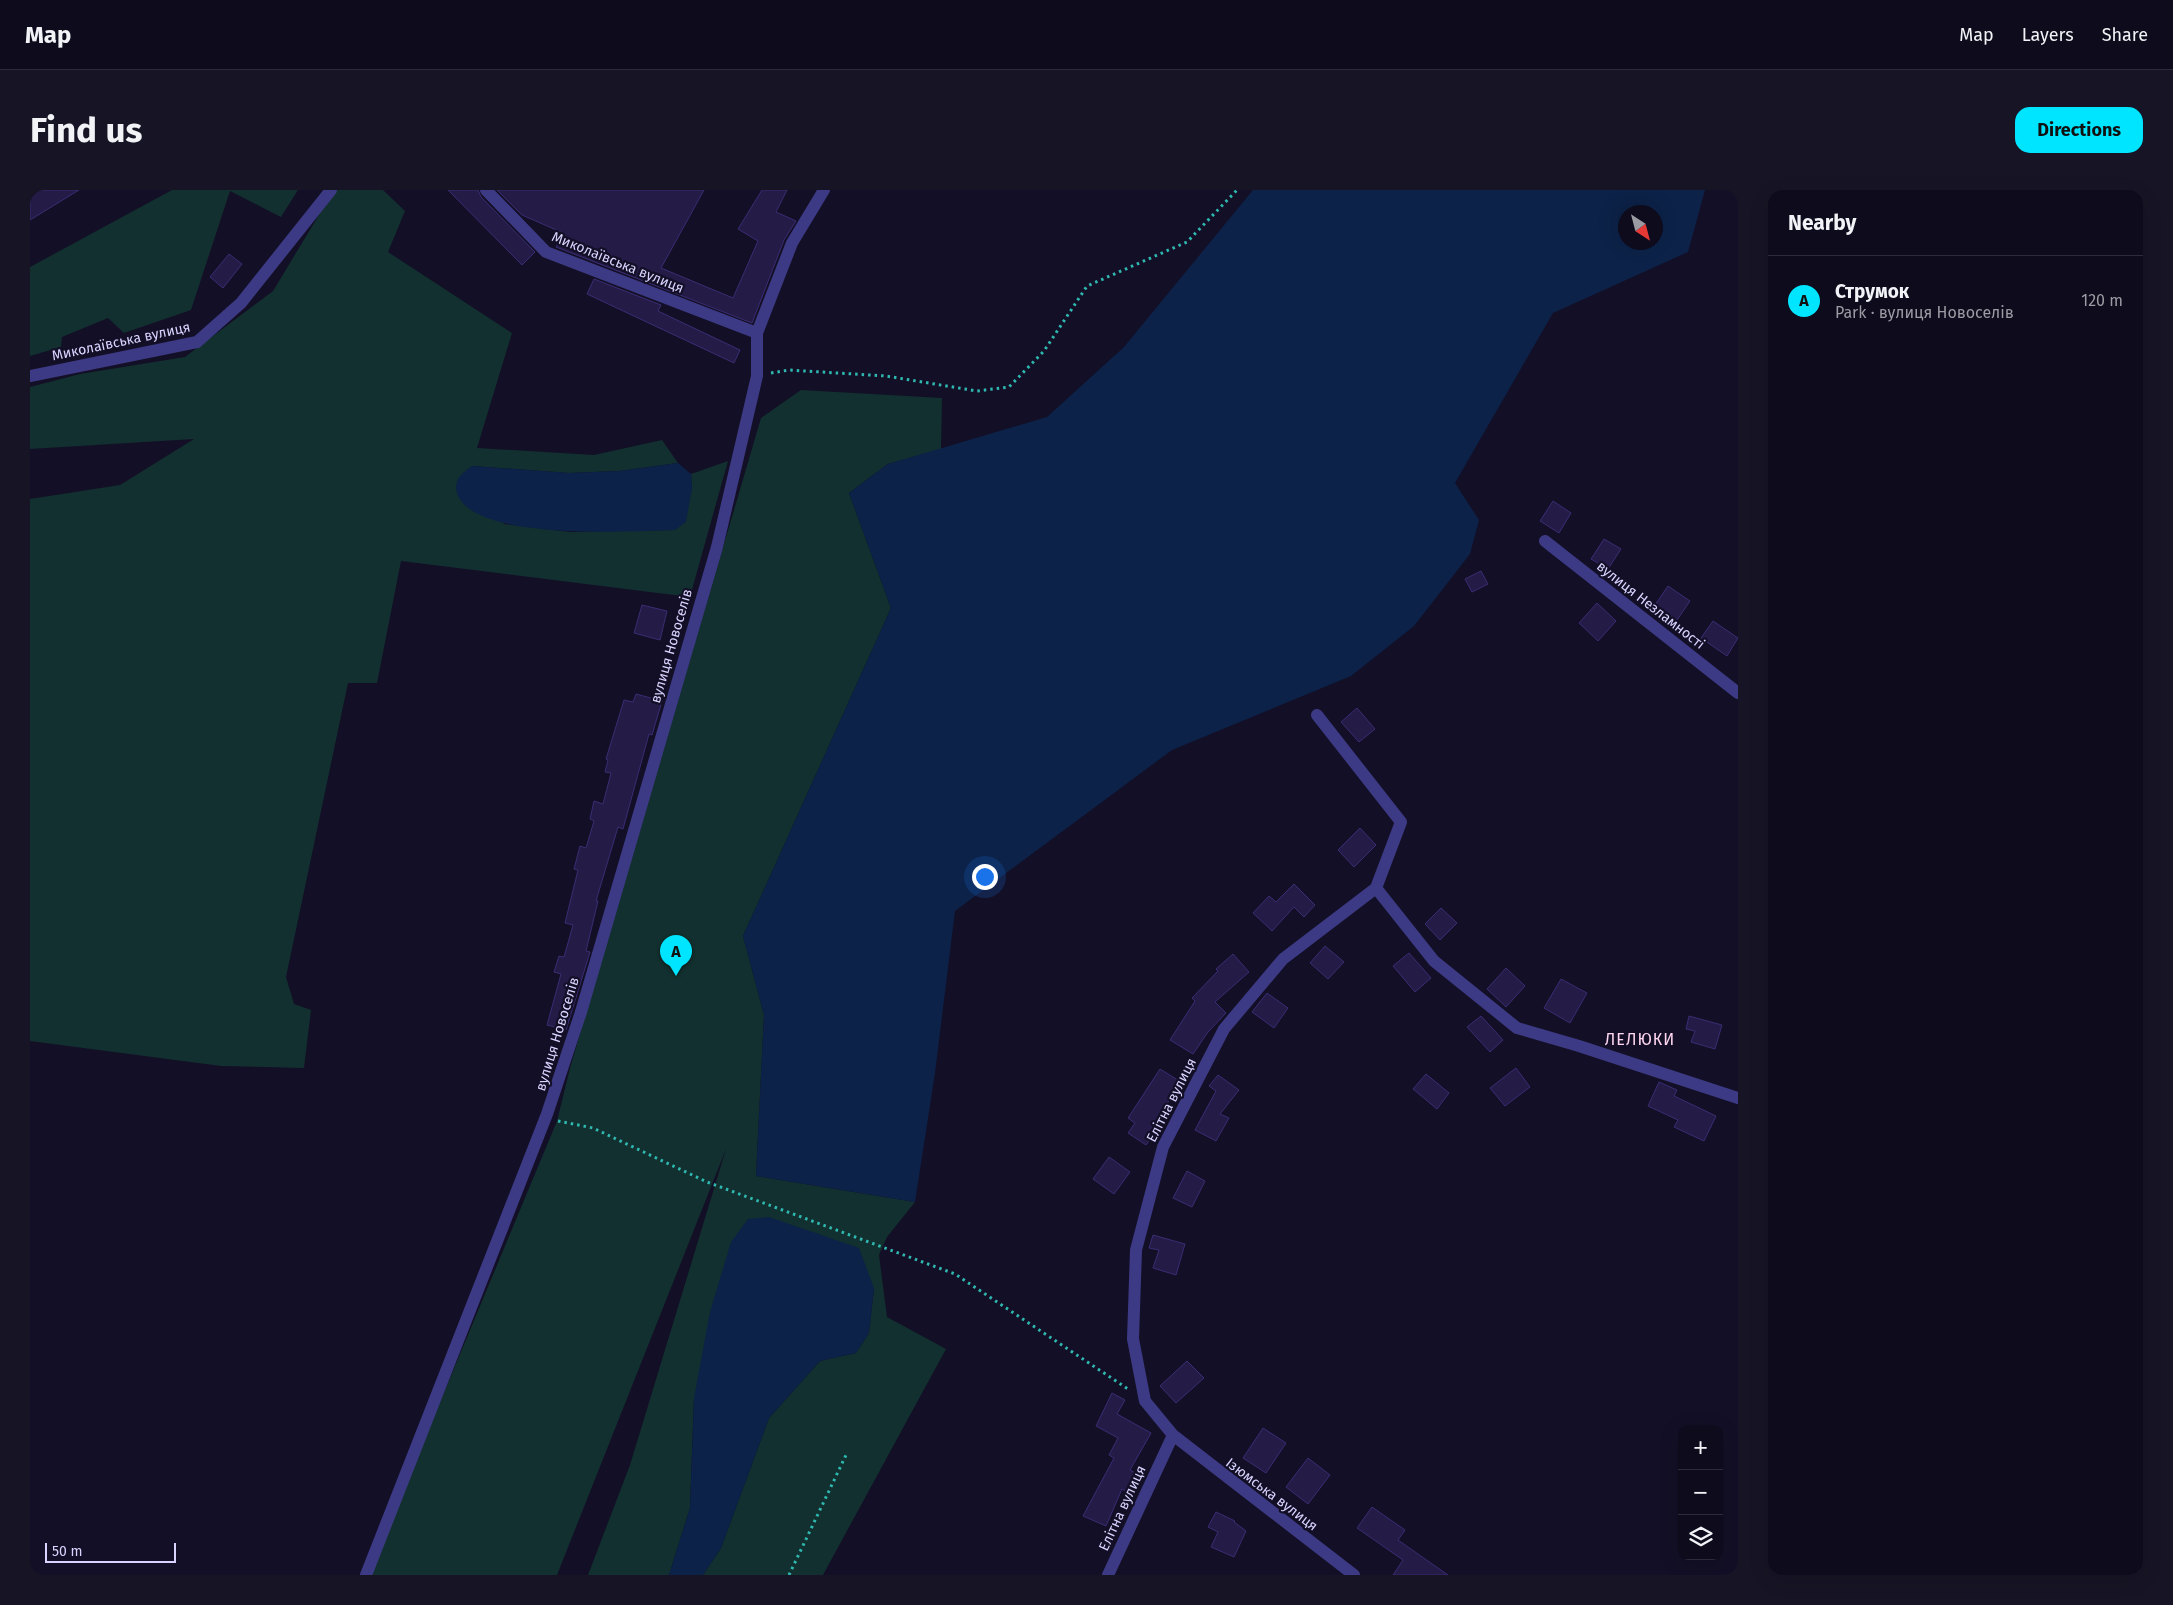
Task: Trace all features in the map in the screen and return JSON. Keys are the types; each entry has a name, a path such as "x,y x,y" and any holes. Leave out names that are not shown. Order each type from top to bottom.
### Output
{"street":[{"name":"Миколаївська вулиця","path":"30,376 196,342 241,304 331,190"},
{"name":"Миколаївська вулиця","path":"486,190 546,252 757,333"},
{"name":"вулиця Новоселів","path":"366,1575 547,1114 581,1012 717,547 757,376 757,333 792,242 824,190"},
{"name":"вулиця Незламності","path":"1545,541 1738,692"},
{"path":"1317,715 1401,822 1376,888 1434,961 1517,1028 1579,1046 1738,1098"},
{"name":"Елітна вулиця","path":"1108,1575 1172,1436 1145,1401 1133,1339 1136,1250 1163,1147 1224,1029 1283,959 1376,888"},
{"name":"Ізюмська вулиця","path":"1172,1436 1354,1575"}],"path":[{"path":"757,376 789,370 886,376 976,391 1010,387 1044,351 1087,286 1187,242 1237,190"},
{"path":"547,1114 557,1120 593,1128 707,1182 955,1274 1145,1401"},
{"path":"790,1575 847,1453"}],"green space":[{"path":"172,190 298,190 281,217 230,191 191,310 124,333 108,318 62,337 61,347 30,356 30,267"},
{"path":"334,190 383,190 405,211 388,252 512,333 477,448 594,455 662,440 678,463 619,471 569,473 472,466 504,524 570,532 675,530 692,488 691,474 728,461 690,597 401,561 377,683 348,683 286,977 294,1004 311,1010 304,1068 221,1066 30,1041 30,499 120,485 194,439 30,449 30,387 80,374 185,357 273,291"},
{"path":"801,390 942,398 941,449 888,464 849,493 891,608 743,936 764,1015 756,1176 915,1202 887,1237 879,1255 887,1317 946,1349 823,1575 703,1575 721,1548 769,1418 820,1361 856,1353 869,1333 874,1288 694,1398 690,1508 669,1575 588,1575 630,1465 726,1149 557,1575 368,1575 557,1121 570,1068 761,418"}],"water":[{"path":"1253,190 1705,190 1688,252 1553,313 1455,483 1479,520 1470,554 1414,626 1351,676 1172,750 955,911 935,1073 915,1202 756,1176 764,1015 743,936 891,608 849,493 888,464 1047,417 1124,347"},
{"path":"678,463 691,474 692,488 686,522 675,530 592,532 522,527 492,520 469,509 457,493 456,488 459,477 472,466 569,473 619,471"},
{"path":"769,1217 859,1248 874,1288 869,1333 856,1353 820,1361 769,1418 721,1548 703,1575 669,1575 690,1508 694,1398 710,1312 731,1242 748,1219"}],"building":[{"path":"30,190 79,190 30,220"},
{"path":"448,190 478,190 481,197 535,252 522,265"},
{"path":"497,190 704,190 661,268 733,298 758,241 738,229 762,190 787,190 776,212 796,221 784,240 752,323 556,247 563,233 522,215"},
{"path":"229,254 242,264 223,288 210,277"},
{"path":"594,279 661,305 658,311 740,350 734,363 587,294"},
{"path":"1553,501 1571,513 1559,533 1540,521"},
{"path":"1604,539 1621,549 1608,569 1591,559"},
{"path":"1481,571 1488,584 1472,592 1465,579"},
{"path":"1668,586 1690,601 1677,620 1655,605"},
{"path":"1597,603 1616,621 1598,641 1579,623"},
{"path":"642,605 667,611 660,640 634,633"},
{"path":"1713,621 1738,638 1727,656 1701,638"},
{"path":"636,694 662,701 652,735 649,734 623,829 618,827 596,901 598,901 586,951 590,952 566,1030 547,1025 561,974 554,972 559,956 564,957 573,925 565,923 578,870 574,869 580,846 586,848 594,821 590,819 594,801 603,804 611,773 605,772 608,760 606,759 624,700 633,702"},
{"path":"1357,708 1375,729 1359,742 1341,722"},
{"path":"1360,828 1376,845 1354,867 1338,850"},
{"path":"1294,884 1315,905 1304,917 1294,907 1272,931 1253,913 1269,896 1276,902"},
{"path":"1441,908 1457,923 1440,940 1425,924"},
{"path":"1325,946 1344,962 1328,979 1310,963"},
{"path":"1409,953 1431,978 1415,992 1393,966"},
{"path":"1233,954 1249,972 1215,1002 1226,1013 1208,1032 1193,1054 1170,1040 1195,1001 1192,998 1218,971 1216,969"},
{"path":"1506,968 1525,986 1506,1007 1487,989"},
{"path":"1561,979 1587,993 1570,1023 1544,1008"},
{"path":"1267,993 1288,1008 1274,1028 1252,1012"},
{"path":"1481,1016 1503,1040 1490,1052 1467,1027"},
{"path":"1689,1016 1722,1025 1715,1049 1691,1042 1695,1031 1686,1029"},
{"path":"1516,1068 1530,1087 1505,1106 1490,1088"},
{"path":"1160,1069 1181,1082 1157,1119 1162,1122 1146,1145 1128,1133 1135,1123 1128,1118"},
{"path":"1426,1074 1449,1093 1437,1109 1413,1089"},
{"path":"1218,1075 1239,1090 1220,1114 1229,1118 1216,1141 1195,1130 1216,1091 1209,1086"},
{"path":"1659,1082 1677,1090 1674,1096 1716,1116 1704,1141 1674,1127 1678,1120 1648,1106"},
{"path":"1109,1157 1130,1172 1114,1194 1093,1179"},
{"path":"1187,1171 1205,1181 1192,1207 1173,1198"},
{"path":"1153,1235 1185,1244 1176,1275 1153,1268 1159,1250 1149,1248"},
{"path":"1187,1361 1204,1378 1176,1403 1160,1386"},
{"path":"1112,1393 1125,1400 1117,1414 1151,1433 1130,1470 1139,1475 1130,1493 1122,1489 1106,1526 1083,1516 1114,1458 1109,1455 1118,1438 1096,1426"},
{"path":"1263,1428 1286,1443 1266,1473 1243,1458"},
{"path":"1308,1458 1330,1475 1308,1504 1286,1487"},
{"path":"1372,1507 1405,1530 1398,1540 1448,1575 1393,1575 1403,1560 1357,1528"},
{"path":"1216,1512 1235,1521 1246,1531 1234,1557 1211,1547 1218,1532 1208,1527"}],"place":[{"name":"Струмок","path":"676,976"}],"district":[{"name":"ЛЕЛЮКИ","path":"1640,1039"}]}
